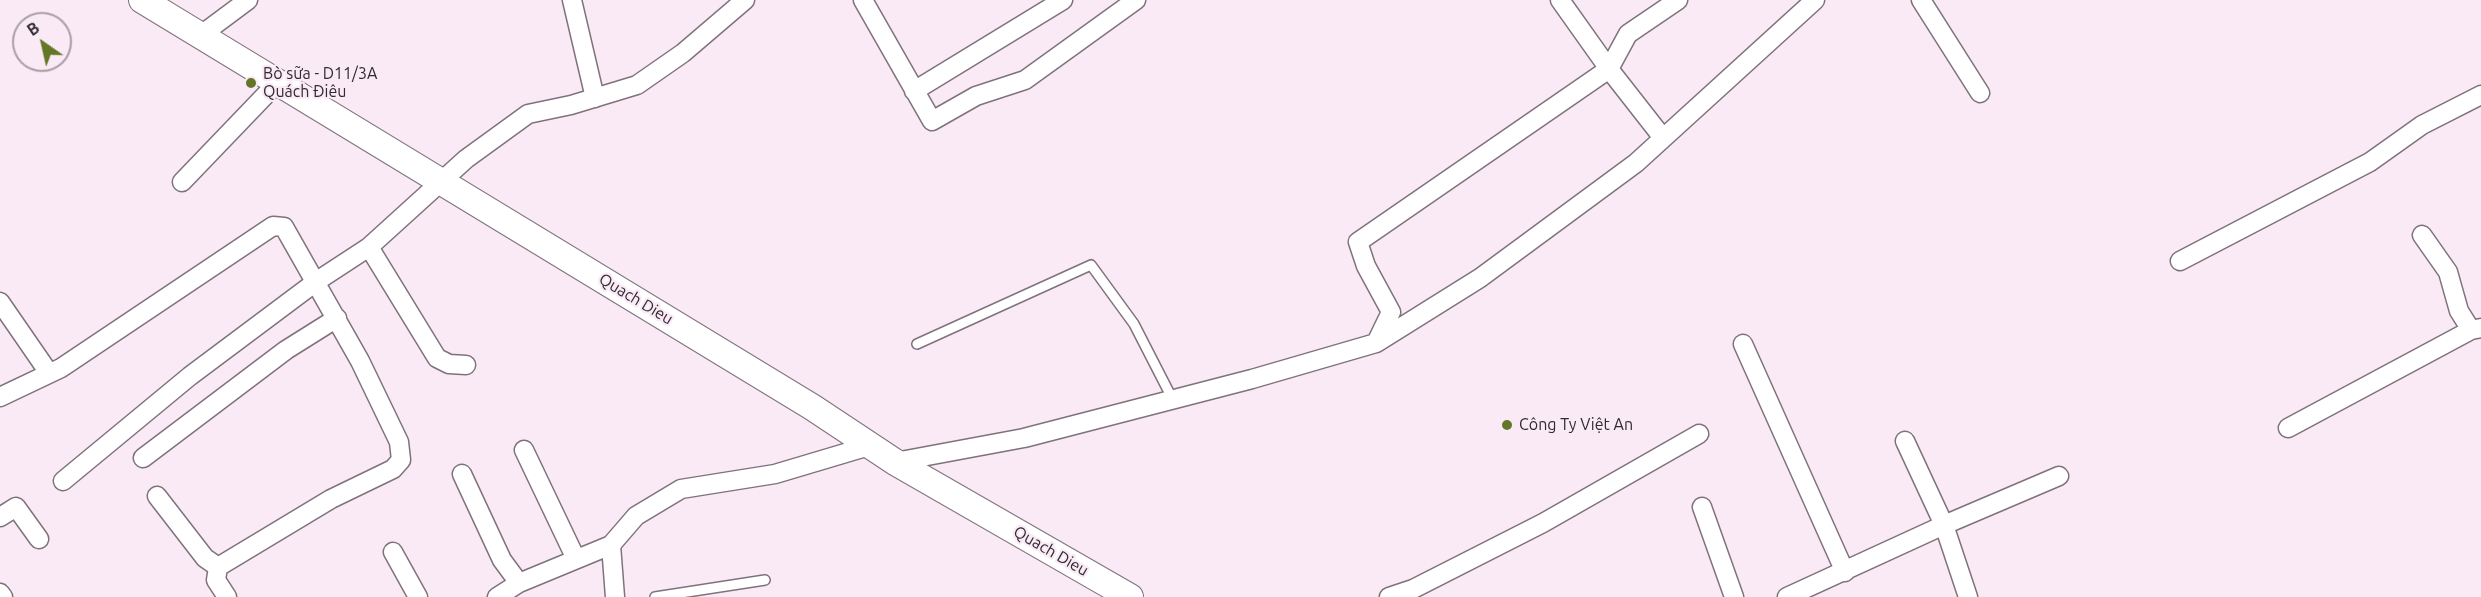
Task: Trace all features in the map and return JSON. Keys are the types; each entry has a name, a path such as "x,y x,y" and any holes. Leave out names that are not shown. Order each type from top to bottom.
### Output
{"main road":[{"name":"Quach Dieu","path":"142,0 812,406 895,462 1130,597"}],"street":[{"path":"201,35 248,0"},
{"path":"572,0 595,98"},
{"path":"63,481 189,376 316,281 369,247 443,183 466,159 528,114 637,85 683,53 746,0"},
{"path":"863,0 928,118 938,119 976,96 1025,80 1136,0"},
{"path":"914,91 1063,0"},
{"path":"1560,0 1609,69 1663,138"},
{"path":"1376,343 1391,312 1366,266 1358,242 1609,69 1628,34 1678,0"},
{"path":"895,462 1024,438 1173,400 1376,343 1480,278 1636,163 1815,0"},
{"path":"1921,0 1980,93"},
{"path":"182,182 278,82"},
{"path":"2180,261 2370,162 2422,125 2481,95"},
{"path":"0,397 61,368 273,226 284,227 337,318 399,442 401,460 393,470 331,500 218,567"},
{"path":"2288,428 2476,329 2459,311 2448,272 2422,235"},
{"path":"369,247 437,358 449,364 466,365"},
{"path":"0,302 49,373"},
{"path":"143,458 286,350 337,318"},
{"path":"1743,344 1845,572"},
{"path":"1389,597 1413,589 1543,523 1699,434"},
{"path":"1905,441 1944,525 1968,597"},
{"path":"497,597 519,584 610,545 636,516 681,489 775,474 869,446"},
{"path":"524,450 576,559"},
{"path":"462,474 502,560 519,584"},
{"path":"1787,597 1944,525 2059,476"},
{"path":"157,496 205,558 218,567"},
{"path":"0,517 16,507 39,539"},
{"path":"1702,507 1734,597"},
{"path":"610,545 615,597"},
{"path":"393,552 418,597"},
{"path":"218,567 216,580 227,597"}],"lane":[{"path":"917,345 1091,265 1134,324 1173,400"},
{"path":"655,597 765,580"}],"place":[{"name":"Bò sữa - D11/3A Quách Điêu","path":"251,83"},
{"name":"Công Ty Việt An","path":"1507,425"}]}
